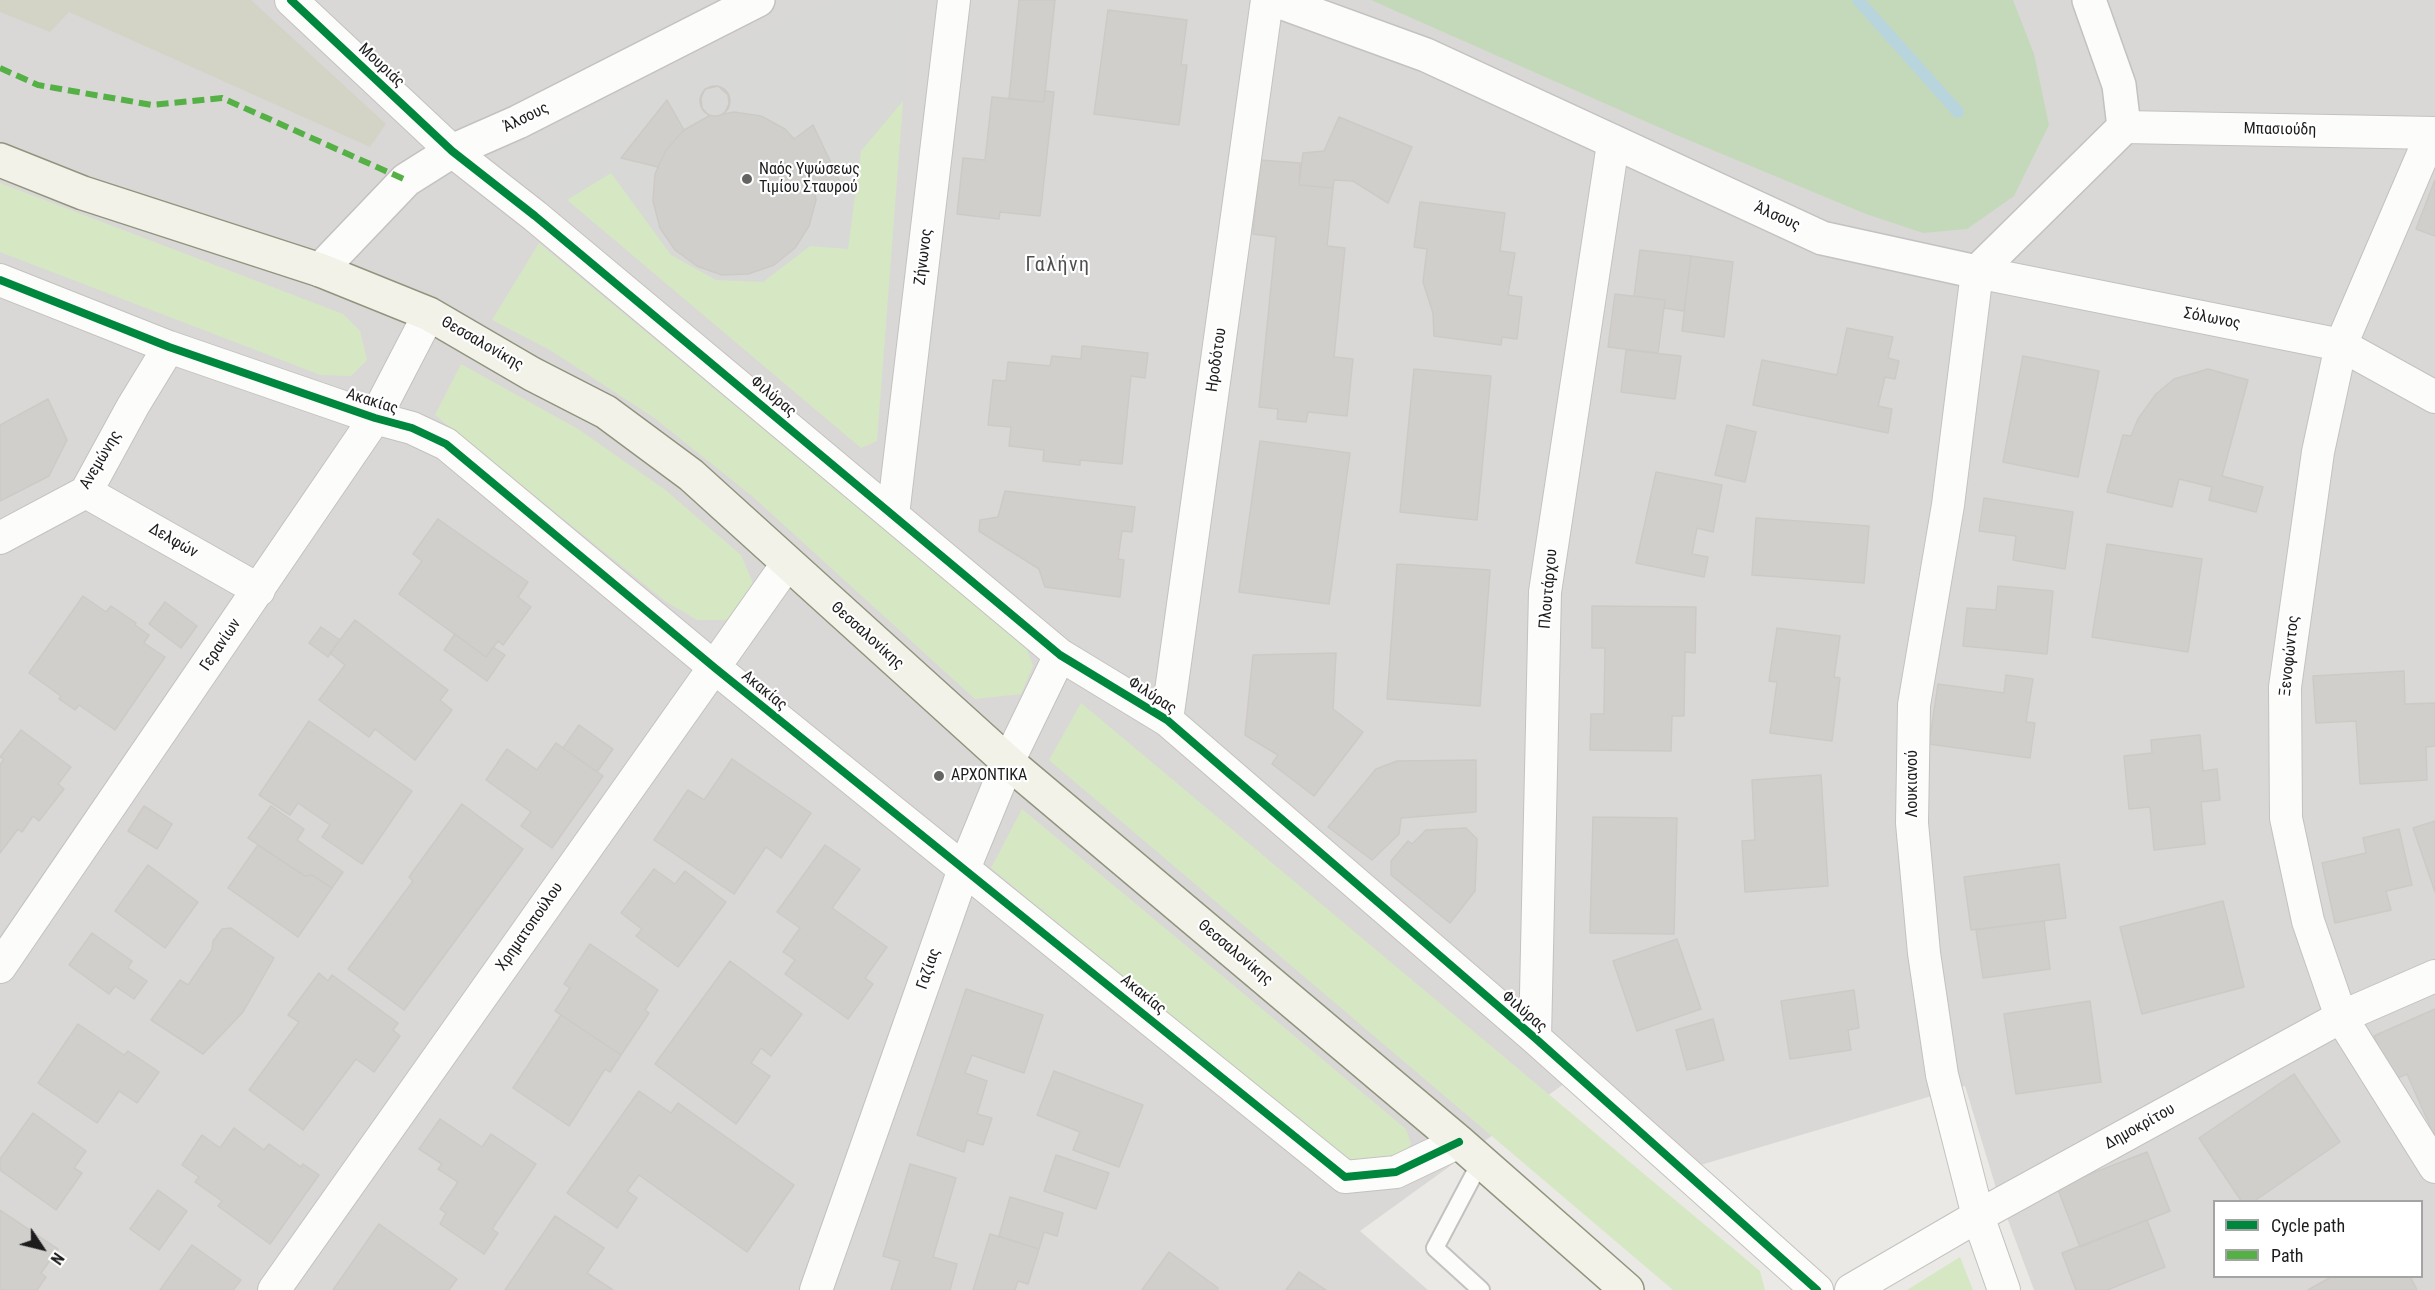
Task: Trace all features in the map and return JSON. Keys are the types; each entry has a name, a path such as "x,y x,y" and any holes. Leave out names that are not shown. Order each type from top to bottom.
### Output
{"main road":[{"name":"Θεσσαλονίκης","path":"0,160 83,193 320,270 429,314 531,374 606,412 691,475 1008,762 1470,1151 1627,1290"}],"street":[{"name":"Μουριάς","path":"291,0 452,152"},
{"name":"Άλσους","path":"320,270 406,180 452,152 518,122 758,0"},
{"name":"Ζήνωνος","path":"893,515 954,0"},
{"name":"Ηροδότου","path":"1167,720 1268,0"},
{"name":"Άλσους","path":"1275,0 1426,55 1613,144 1822,238 1977,272"},
{"path":"1977,272 2124,127 2119,86 2089,0"},
{"name":"Μπασιούδη","path":"2124,127 2434,133"},
{"name":"Ξενοφώντος","path":"2434,133 2341,345 2318,452 2285,687 2286,818 2308,921 2341,1017 2435,1167"},
{"name":"Πλουτάρχου","path":"1535,1038 1545,592 1613,144"},
{"name":"Φιλύρας","path":"452,152 535,216 1060,655 1167,720 1535,1038 1817,1290"},
{"name":"Σόλωνος","path":"1977,272 2341,345 2435,397"},
{"name":"Λουκιανού","path":"1977,272 1948,505 1914,705 1912,824 1924,953 1942,1075 1978,1216 2004,1290"},
{"name":"Ακακίας","path":"0,280 169,347 375,418 412,428 446,444 715,668 1345,1177 1396,1172 1470,1151"},
{"name":"Γερανίων","path":"0,967 375,418 429,314"},
{"name":"Ανεμώνης","path":"0,538 86,492 133,406 169,347"},
{"name":"Δελφών","path":"86,492 259,590"},
{"name":"Χρηματοπούλου","path":"274,1290 787,564"},
{"name":"Γαζίας","path":"816,1290 964,869 1008,762 1060,655"},
{"name":"Δημοκρίτου","path":"1851,1290 1978,1216 2341,1017 2435,976"}],"lane":[{"path":"1470,1151 1435,1248 1481,1290"}],"shaded area":[{"name":"Γαλήνη","path":"0,0 2435,0 2435,1290 2034,1290 1996,1188 1965,1086 1694,1167 1579,1073 1360,1231 1428,1290 0,1290"},
{"path":"0,0 251,0 386,124 370,147 69,12 50,32 0,12"},
{"path":"831,0 911,0 877,441 809,403 520,161 682,69"}],"green space":[{"path":"1371,0 2013,0 2034,54 2049,125 2014,196 1967,229 1923,233 1866,214 1674,134"},
{"path":"903,101 877,441 861,448 567,200 611,173 671,255 716,280 763,282 810,246 848,249 861,151"},
{"path":"0,183 343,314 360,331 367,360 351,376 321,375 0,252"},
{"path":"539,243 1026,647 1033,666 1021,694 975,699 753,497 653,417 550,350 492,320"},
{"path":"461,364 578,429 664,489 741,555 756,590 728,620 697,620 665,601 435,415"},
{"path":"1081,703 1760,1271 1765,1290 1673,1290 1049,760"},
{"path":"1022,809 1406,1129 1411,1144 1404,1153 1393,1159 1342,1159 991,868"},
{"path":"1960,1257 1973,1290 1907,1290"}],"building":[{"path":"1019,0 1055,0 1044,102 1009,99"},
{"path":"1108,10 1187,20 1181,65 1187,65 1179,125 1094,114"},
{"path":"715,86 725,91 730,101 725,111 715,116 705,111 700,101 705,91"},
{"name":"Ναός Υψώσεως Τιμίου Σταυρού","path":"718,86 728,95 729,104 724,114 734,112 761,116 785,129 794,139 813,125 841,184 814,188 816,200 809,226 795,248 774,265 748,274 722,275 697,266 675,250 660,228 653,201 655,174 666,150 684,130 709,116 702,108 701,98 705,89"},
{"path":"1045,91 1054,92 1040,216 1000,212 999,219 957,214 963,158 985,160 992,97 1044,102"},
{"path":"667,100 684,130 666,150 658,167 621,158"},
{"path":"1339,117 1412,147 1388,203 1353,181 1334,180 1333,188 1299,185 1303,153 1324,151"},
{"path":"1260,160 1300,163 1299,185 1333,188 1327,246 1345,248 1334,357 1353,359 1347,416 1308,412 1306,422 1277,419 1278,409 1259,407 1276,237 1253,234"},
{"path":"2435,180 2435,236 2416,229"},
{"path":"1420,202 1505,213 1500,251 1515,253 1508,295 1522,297 1517,339 1502,337 1501,345 1434,336 1433,313 1423,282 1427,249 1414,247"},
{"path":"1640,250 1691,256 1684,311 1664,308 1665,300 1634,296"},
{"path":"1691,256 1733,262 1724,337 1682,331"},
{"path":"1615,294 1665,300 1658,353 1608,347"},
{"path":"1847,328 1893,337 1888,358 1899,361 1895,379 1885,377 1878,406 1892,409 1888,433 1753,405 1762,360 1837,375"},
{"path":"1082,346 1148,353 1145,378 1131,376 1122,464 1080,460 1080,465 1043,461 1044,450 1009,446 1011,427 988,425 993,380 1006,381 1008,362 1050,366 1052,356 1081,359"},
{"path":"1626,350 1681,356 1675,399 1621,392"},
{"path":"2023,356 2099,371 2078,477 2003,462"},
{"path":"1414,369 1491,376 1477,520 1400,512"},
{"path":"2208,369 2248,380 2222,476 2263,487 2256,512 2209,500 2212,487 2179,479 2172,507 2107,492 2123,435 2131,436 2138,419 2156,394 2174,379"},
{"path":"48,399 67,440 49,476 0,501 0,425"},
{"path":"1727,425 1756,432 1745,482 1715,475"},
{"path":"1260,441 1350,453 1329,604 1239,592"},
{"path":"1656,472 1722,485 1713,532 1697,528 1692,554 1708,557 1704,577 1636,563"},
{"path":"1005,491 1135,507 1132,532 1122,531 1118,559 1124,560 1120,597 1045,587 1039,569 979,531 980,520 998,517"},
{"path":"1984,498 2073,512 2065,569 2013,560 2016,536 1979,531"},
{"path":"1756,518 1869,526 1864,583 1752,575"},
{"path":"438,519 528,582 518,597 531,607 503,645 498,641 486,657 399,594 422,561 413,554"},
{"path":"2107,544 2202,559 2188,652 2092,637"},
{"path":"1397,564 1490,570 1480,706 1387,699"},
{"path":"1998,586 2053,591 2047,654 1963,646 1967,608 1996,610"},
{"path":"83,596 106,612 111,606 136,623 135,625 149,635 144,643 165,657 115,730 79,705 75,710 59,699 61,696 29,673"},
{"path":"165,602 197,626 181,648 149,624"},
{"path":"1592,606 1696,607 1695,653 1685,652 1684,716 1672,716 1671,751 1590,750 1591,714 1604,714 1605,648 1592,648"},
{"path":"355,620 448,690 440,700 452,710 415,760 375,729 369,737 319,700 345,665 330,653"},
{"path":"321,627 340,640 328,657 309,643"},
{"path":"1777,628 1840,636 1834,677 1840,678 1832,741 1770,733 1777,682 1769,681"},
{"path":"455,634 486,657 493,647 505,655 487,681 444,650"},
{"path":"1336,653 1333,709 1363,732 1314,796 1272,764 1278,755 1245,735 1253,655"},
{"path":"2404,671 2405,704 2435,703 2435,746 2426,747 2427,780 2360,784 2356,721 2316,723 2313,676"},
{"path":"2006,675 2033,679 2026,722 2035,723 2030,758 1929,744 1938,684 2004,693"},
{"path":"309,721 412,791 362,864 322,837 330,825 298,803 290,815 259,795"},
{"path":"579,725 613,749 597,772 563,748"},
{"path":"21,730 71,767 58,784 64,789 39,821 33,816 22,832 18,829 0,853 0,765 4,759 0,757"},
{"path":"2200,735 2203,771 2217,769 2220,800 2201,802 2205,844 2154,850 2150,807 2129,809 2124,756 2152,753 2151,740"},
{"path":"556,743 603,776 552,848 521,826 531,812 486,780 507,749 537,770"},
{"path":"732,759 811,813 781,858 766,847 734,894 654,840 688,790 704,800"},
{"path":"1476,760 1476,812 1401,818 1399,834 1372,860 1328,827 1376,769 1397,761"},
{"path":"1821,775 1828,886 1745,892 1742,841 1755,840 1752,780"},
{"path":"462,804 523,849 404,1010 348,969 413,881 409,877"},
{"path":"144,806 172,824 157,849 128,831"},
{"path":"271,806 304,829 297,840 343,872 332,888 312,875 305,876 248,838"},
{"path":"1593,817 1677,818 1674,934 1590,933"},
{"path":"2435,821 2435,892 2413,828"},
{"path":"1466,828 1477,839 1475,891 1450,923 1391,875 1391,861 1408,841 1412,844 1426,830"},
{"path":"2399,829 2412,885 2386,891 2391,910 2335,923 2322,863 2366,853 2363,838"},
{"path":"258,845 305,876 312,875 332,888 298,937 228,888"},
{"path":"825,845 860,869 832,908 887,947 865,978 873,984 848,1019 785,974 795,960 783,952 800,928 777,912"},
{"path":"2059,864 2066,918 1971,930 1964,877"},
{"path":"148,865 198,902 165,948 115,911"},
{"path":"654,869 675,884 685,871 726,902 678,967 636,936 642,929 621,913"},
{"path":"2223,901 2244,987 2142,1014 2120,927"},
{"path":"2044,921 2050,969 1983,978 1976,930"},
{"path":"231,928 274,958 243,1012 203,1054 151,1020 180,980 188,985 212,950 213,941 222,929"},
{"path":"92,933 132,961 128,968 147,981 134,999 115,986 109,994 69,965"},
{"path":"1677,939 1701,1009 1637,1031 1613,961"},
{"path":"590,944 658,990 645,1010 649,1013 621,1055 555,1011 570,988 564,984"},
{"path":"730,961 802,1014 771,1056 761,1048 751,1063 770,1076 736,1124 655,1064"},
{"path":"319,973 328,981 332,975 398,1023 393,1030 400,1036 374,1072 356,1059 303,1130 249,1090 299,1022 288,1015"},
{"path":"966,989 1043,1015 1024,1073 972,1055 965,1073 987,1081 977,1114 992,1118 983,1145 967,1140 964,1152 917,1135"},
{"path":"1854,990 1859,1028 1848,1030 1851,1050 1790,1059 1781,1001"},
{"path":"2090,1001 2101,1082 2016,1094 2004,1014"},
{"path":"2435,1009 2435,1137 2407,1074 2393,1080 2374,1036"},
{"path":"561,1015 621,1055 610,1072 605,1069 569,1126 513,1088"},
{"path":"1713,1019 1724,1060 1687,1070 1676,1030"},
{"path":"78,1024 124,1055 128,1051 159,1072 137,1103 119,1091 97,1123 38,1083"},
{"path":"1054,1071 1143,1105 1119,1167 1073,1150 1080,1132 1037,1115"},
{"path":"2294,1074 2340,1142 2256,1200 2241,1200 2199,1138"},
{"path":"639,1091 671,1113 678,1103 794,1185 747,1252 639,1175 627,1191 637,1198 617,1228 567,1193"},
{"path":"33,1113 86,1151 74,1168 82,1173 56,1210 0,1170 0,1159"},
{"path":"440,1119 482,1147 491,1134 536,1164 492,1229 498,1233 484,1254 440,1224 446,1213 440,1209 458,1182 438,1169 442,1164 419,1149"},
{"path":"234,1128 264,1150 269,1144 301,1167 303,1164 319,1175 270,1244 218,1206 222,1201 195,1182 199,1177 182,1165 202,1135 220,1148"},
{"path":"2147,1152 2170,1211 2080,1247 2057,1187"},
{"path":"1056,1155 1109,1173 1096,1209 1044,1191"},
{"path":"910,1164 956,1178 933,1257 957,1264 950,1290 891,1290 900,1261 883,1256"},
{"path":"158,1190 187,1211 159,1250 130,1229"},
{"path":"1010,1197 1063,1213 1057,1236 1044,1232 1039,1249 999,1236"},
{"path":"0,1210 58,1249 41,1273 46,1277 37,1290 0,1290"},
{"path":"555,1216 604,1248 587,1273 613,1290 505,1290"},
{"path":"2147,1220 2165,1267 2107,1290 2076,1290 2062,1253"},
{"path":"379,1224 457,1279 449,1290 333,1290"},
{"path":"990,1234 1039,1249 1028,1284 1018,1281 1015,1290 973,1290"},
{"path":"192,1245 241,1280 233,1290 160,1290"},
{"path":"1169,1252 1218,1288 1217,1290 1142,1290"},
{"path":"1299,1272 1326,1290 1286,1290"},
{"path":"2329,1278 2411,1278 2417,1290 2308,1290"}],"waterway":[{"path":"1858,0 1958,112"}],"marked path":[{"path":"0,68 38,85 152,105 222,98 406,180"}],"cycle path":[{"path":"291,0 452,151 535,216 1060,655 1167,720 1535,1038 1817,1290"},
{"path":"0,280 169,347 375,418 412,428 446,444 715,668 1345,1177 1396,1172 1459,1142"}],"place":[{"name":"Ναός Υψώσεως Τιμίου Σταυρού","path":"747,179"},
{"name":"ΑΡΧΟΝΤΙΚΑ","path":"939,776"}],"district":[{"name":"Γαλήνη","path":"1058,266"}]}
